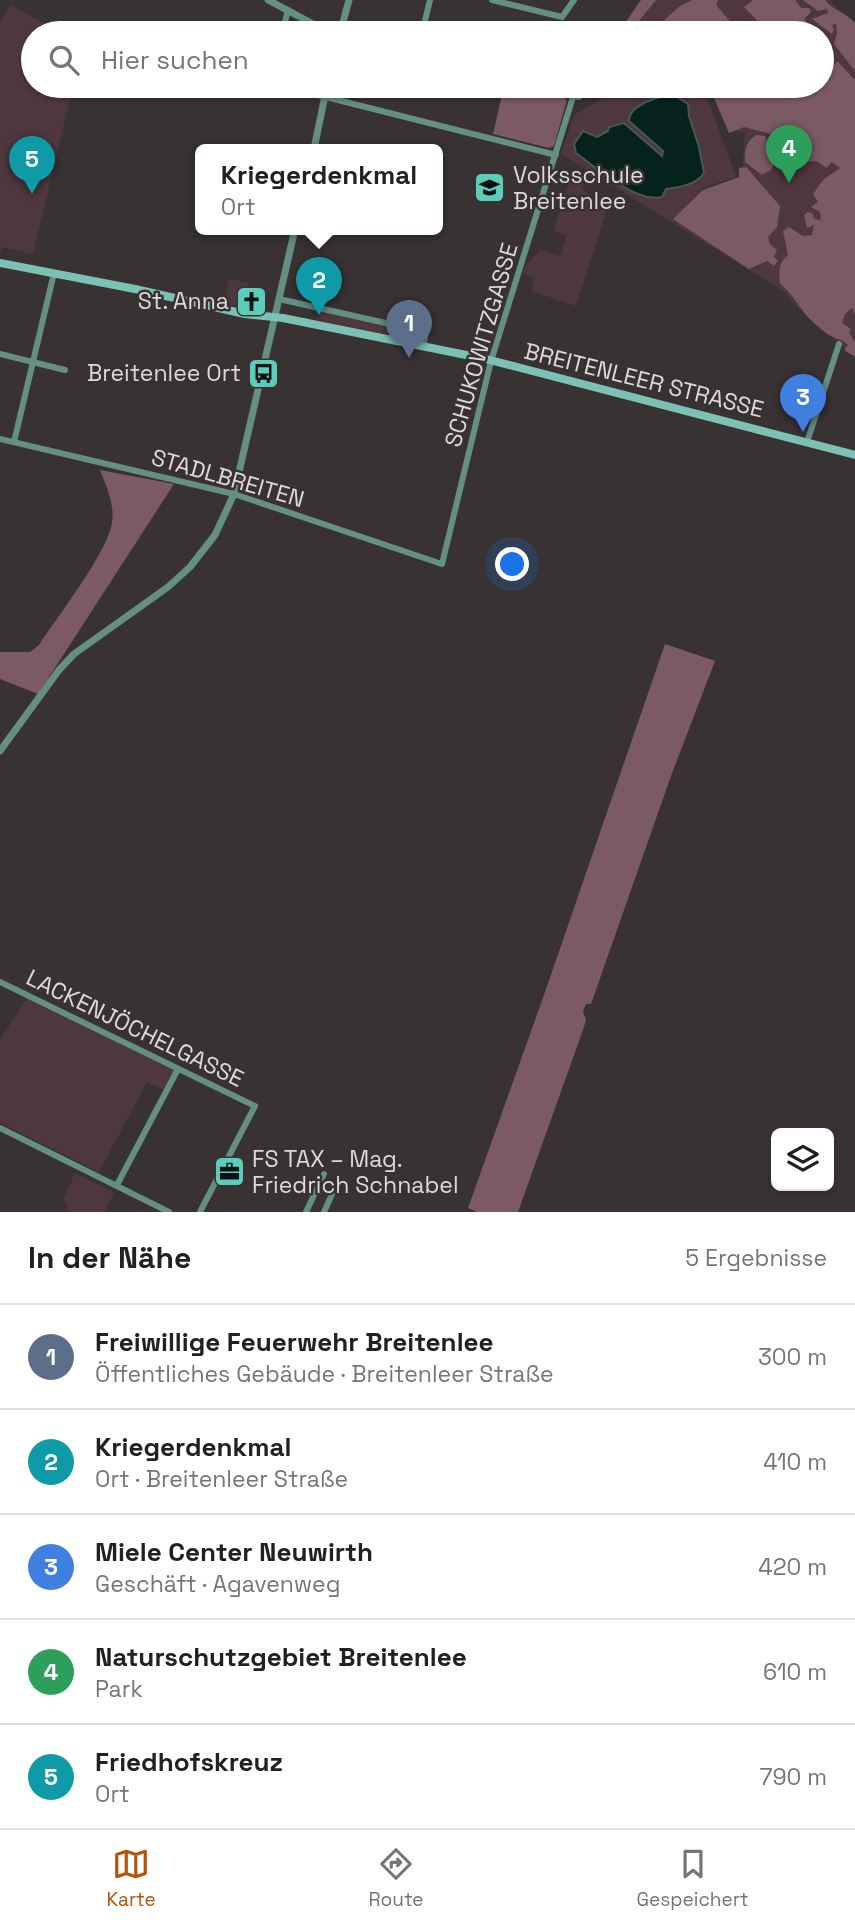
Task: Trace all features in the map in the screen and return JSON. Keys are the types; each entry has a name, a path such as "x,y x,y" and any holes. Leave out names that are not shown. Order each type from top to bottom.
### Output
{"main road":[{"name":"BREITENLEER STRASSE","path":"0,265 54,273 245,314 275,317 491,360 855,455"}],"street":[{"path":"268,0 308,21"},
{"path":"343,21 349,0"},
{"path":"425,21 430,0"},
{"path":"497,1 562,16 574,0"},
{"path":"285,21 288,10"},
{"path":"315,144 325,98"},
{"path":"329,98 556,155"},
{"name":"SCHUKOWITZGASSE","path":"442,564 491,360 576,98"},
{"path":"0,751 59,670 74,654 168,587 190,567 215,535 234,494 294,235"},
{"path":"14,442 54,273"},
{"path":"279,299 421,331 425,338 423,346"},
{"path":"807,442 839,344"},
{"path":"0,354 65,370"},
{"name":"STADLBREITEN","path":"0,439 234,494 442,564"},
{"path":"0,735 9,739"},
{"name":"LACKENJÖCHELGASSE","path":"0,982 255,1106 200,1212"},
{"path":"117,1185 178,1069"},
{"path":"0,1128 169,1212"},
{"path":"306,1212 324,1174"},
{"path":"324,1212 338,1181"}],"shaded area":[{"path":"641,0 656,0 639,21 626,21"},
{"path":"644,0 830,0 855,27 855,357 793,303 785,292 561,154 574,115 601,98 707,98 736,177 703,188 700,192 742,177 745,132 728,131 714,98 834,98 834,21 628,21"},
{"path":"692,0 718,0 716,5 730,21 663,21 680,6"},
{"path":"753,0 795,0 801,8 809,8 811,12 804,19 806,21 756,21 744,7"},
{"path":"803,0 825,0 855,23 855,71 834,44 837,33 834,21 812,19 828,13 827,9 818,11"},
{"path":"10,5 40,21 21,21 21,98 70,98 33,254 2,247 0,254 0,22"},
{"path":"838,62 855,80 855,314 852,308 845,314 842,323 851,329 849,333 855,342 855,357 844,350 848,345 846,343 828,335 809,318 780,284 779,272 788,255 783,231 789,227 803,236 812,235 814,225 807,228 804,215 808,212 813,214 814,219 821,220 820,212 811,207 818,202 813,194 823,180 840,168 832,162 826,168 817,161 806,162 796,158 792,136 786,130 775,135 744,127 729,133 714,98 834,98 834,64"},
{"path":"501,98 567,100 554,146 549,148 493,134"},
{"path":"679,98 688,104 704,173 687,185 666,189 662,197 652,198 629,190 605,175 576,153 574,144 583,131 597,137 608,131 609,127 624,123 662,156 663,151 629,121 634,110 654,99"},
{"path":"756,135 765,136 775,159 772,169 762,175 745,162 746,147"},
{"path":"746,167 780,206 777,227 768,237 770,244 777,250 774,257 778,261 774,266 767,261 749,269 673,219 703,190 739,177 739,168"},
{"path":"573,169 585,177 582,189 609,203 576,306 531,291 535,277 523,273 524,268 540,250 560,256 566,236 554,230"},
{"path":"229,279 249,283 248,289 243,289 239,306 224,303"},
{"path":"316,310 403,330 403,333 418,334 421,338 417,341 314,319 320,317"},
{"path":"100,470 174,484 38,694 0,679 0,652 30,652 39,645 101,551 113,516"},
{"path":"665,644 715,661 671,776 591,1004 586,1004 583,1011 586,1020 584,1027 518,1212 477,1212 468,1208"},
{"path":"27,998 175,1070 164,1090 147,1082 99,1172 0,1123 0,1040"},
{"path":"75,1173 114,1192 105,1212 69,1212 64,1198"}],"place":[{"name":"Naturschutzgebiet Breitenlee","path":"789,183"},
{"name":"Volksschule Breitenlee","path":"490,188"},
{"name":"Friedhofskreuz","path":"32,194"},
{"name":"St. Anna","path":"252,301"},
{"name":"Kriegerdenkmal","path":"319,315"},
{"name":"Freiwillige Feuerwehr Breitenlee","path":"409,358"},
{"name":"Breitenlee Ort","path":"264,373"},
{"name":"Miele Center Neuwirth","path":"803,432"},
{"name":"FS TAX – Mag. Friedrich Schnabel","path":"229,1172"}]}
